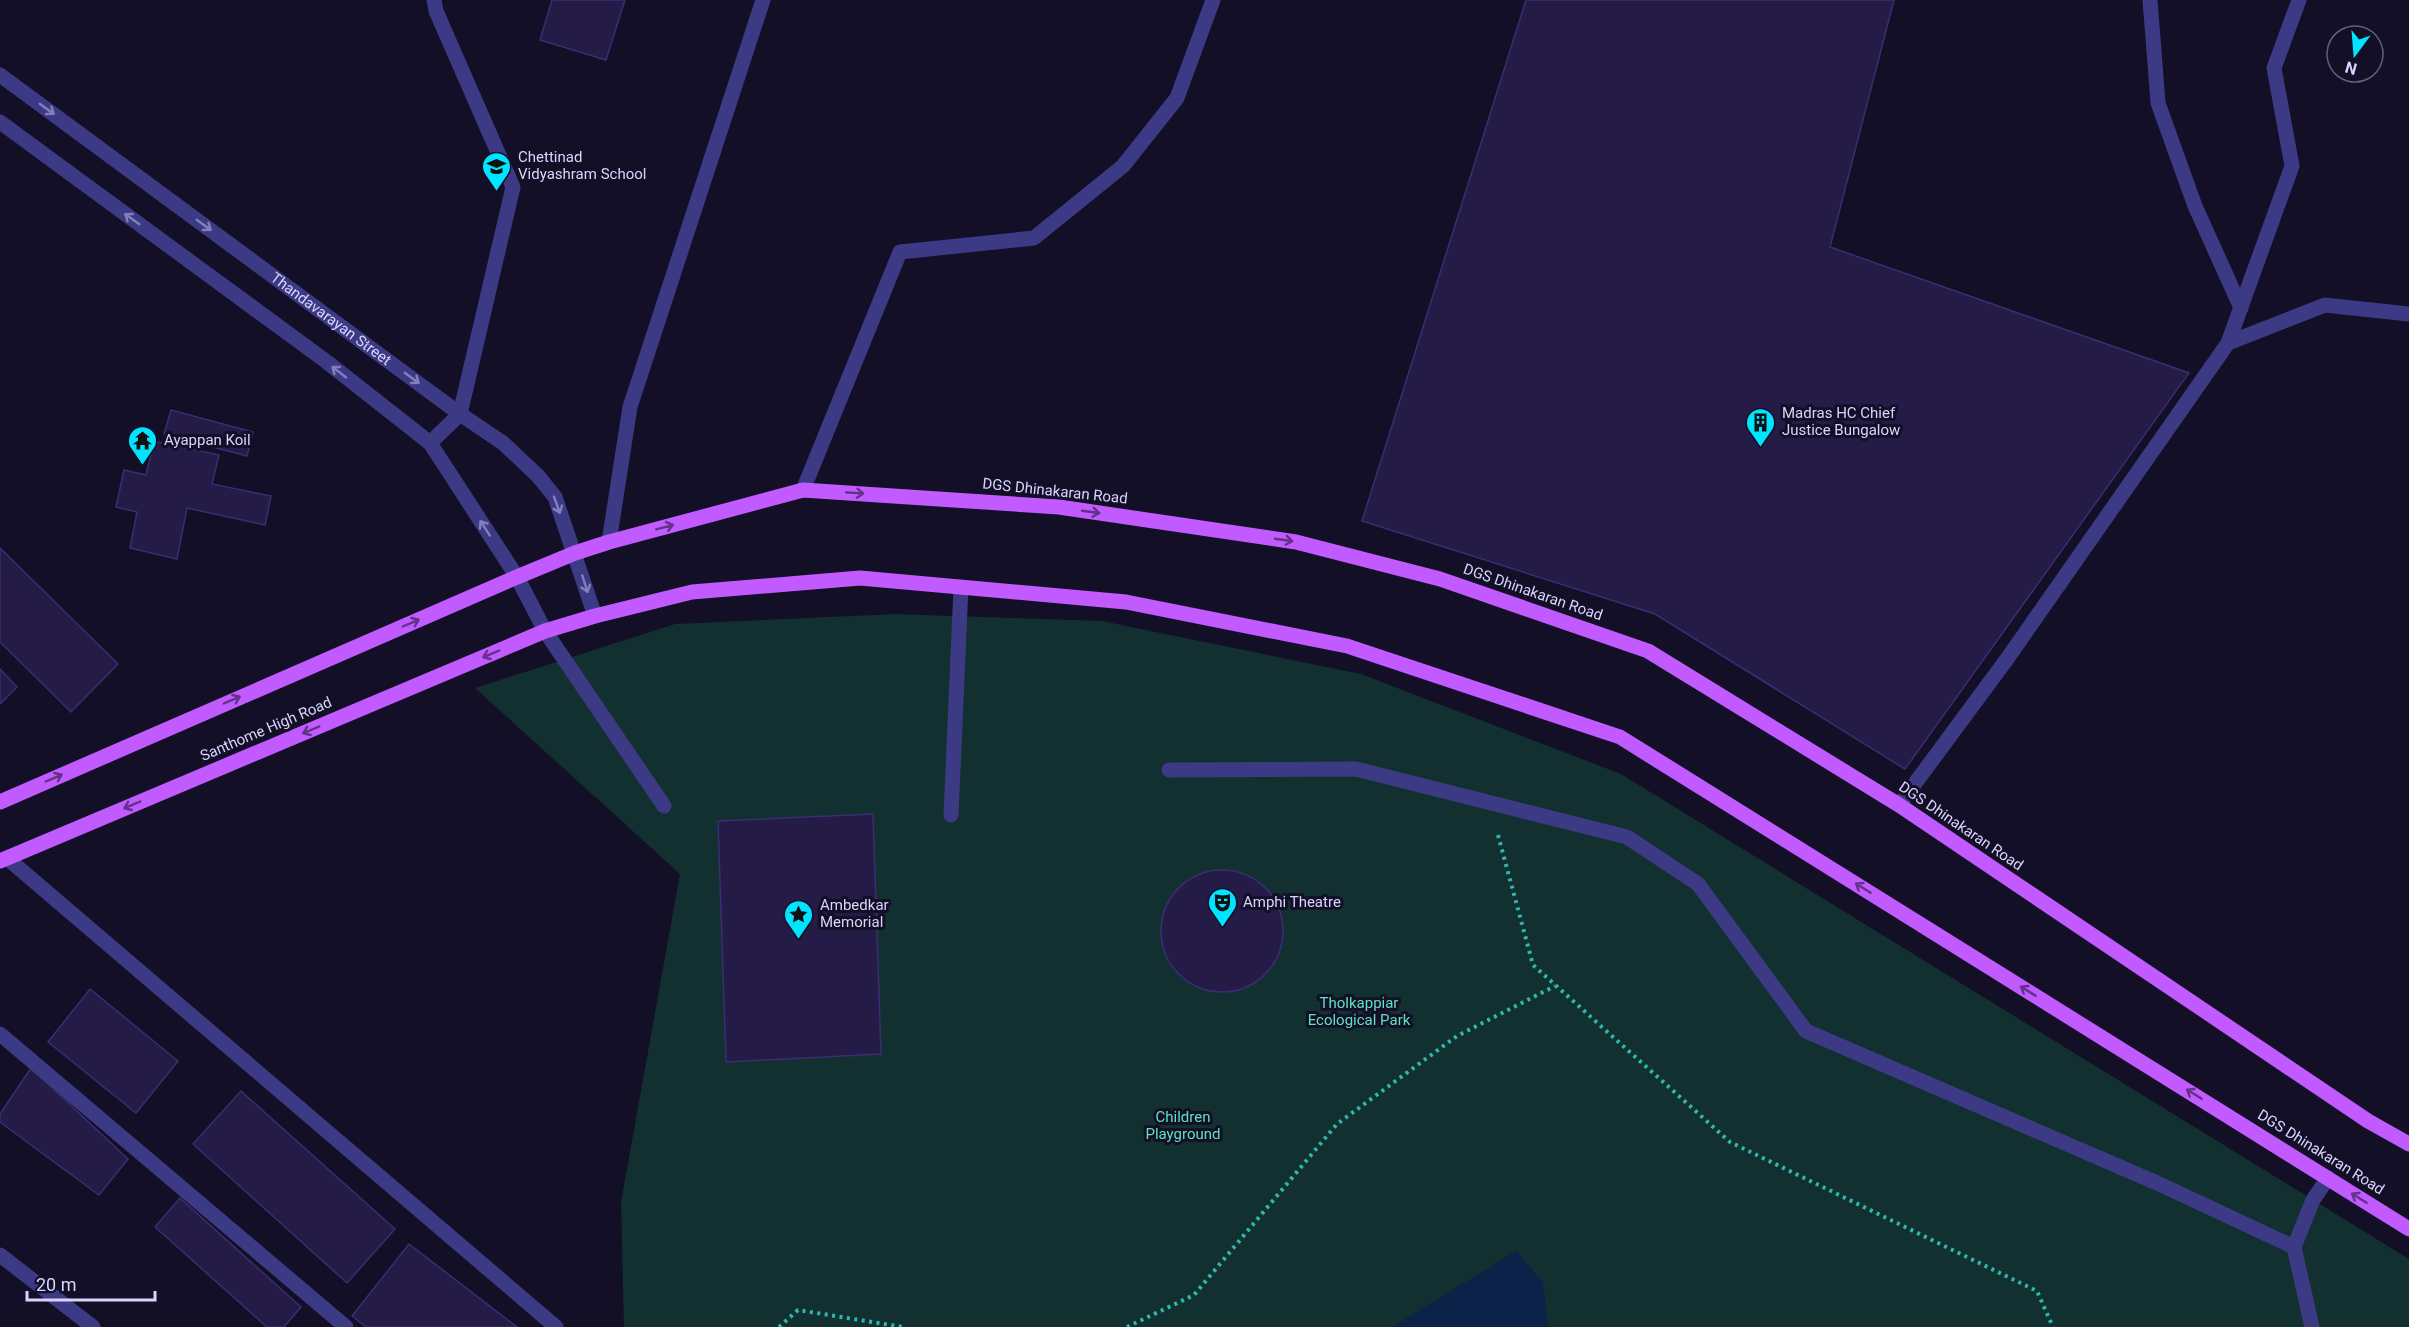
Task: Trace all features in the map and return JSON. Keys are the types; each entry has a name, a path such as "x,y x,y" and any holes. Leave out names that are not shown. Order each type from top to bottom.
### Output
{"main road":[{"name":"DGS Dhinakaran Road","path":"518,576 609,542 802,490 1059,507 1296,542 1440,579 1648,651 1899,805 2368,1121 2409,1144"},
{"path":"0,801 518,576"},
{"name":"DGS Dhinakaran Road","path":"545,632 595,616 692,592 860,578 1126,602 1347,646 1620,737 2409,1228"},
{"name":"Santhome High Road","path":"3,859 545,632"}],"street":[{"path":"430,443 460,414 513,187 436,11 434,0"},
{"path":"609,542 630,406 763,0"},
{"path":"802,490 900,252 1034,238 1043,231 1123,166 1176,98 1213,0"},
{"path":"2150,0 2158,103 2195,206 2241,308"},
{"path":"1899,805 2007,659 2228,343 2292,166 2274,68 2299,0"},
{"name":"Thandavarayan Street","path":"0,75 460,414 503,443 538,476 555,497 595,616"},
{"path":"0,122 318,355 430,443 518,576 545,632 664,806"},
{"path":"2228,343 2325,305 2409,314"},
{"path":"951,815 961,587"},
{"path":"1169,770 1356,769 1627,837 1698,884 1806,1031 2157,1183 2294,1247"},
{"path":"3,859 556,1327"},
{"path":"0,1034 346,1327"},
{"path":"2312,1327 2294,1247 2313,1200 2328,1178"},
{"path":"0,1255 93,1327"}],"path":[{"path":"1489,802 1533,965 1730,1142 2037,1291 2054,1327"},
{"path":"1127,1327 1194,1295 1337,1124 1457,1036 1556,986"},
{"path":"779,1327 798,1310 903,1327"}],"green space":[{"name":"Tholkappiar Ecological Park","path":"896,614 1102,621 1361,674 1621,774 2409,1259 2409,1327 624,1327 621,1202 680,874 475,688 675,624"}],"water":[{"path":"1516,1251 1543,1282 1548,1327 1392,1327"}],"building":[{"path":"552,0 625,0 606,60 540,40"},
{"name":"Madras HC Chief Justice Bungalow","path":"1526,0 1894,0 1830,247 2189,373 1905,769 1655,614 1362,521"},
{"path":"171,410 253,432 247,456 164,434"},
{"path":"154,441 219,455 212,484 271,496 265,525 187,508 177,559 130,548 137,512 116,507 124,470 146,475"},
{"path":"0,548 118,664 71,712 0,642"},
{"path":"0,669 17,687 0,704"},
{"path":"873,814 881,1054 726,1062 718,821"},
{"name":"Amphi Theatre","path":"1222,870 1245,875 1265,888 1278,908 1283,931 1278,954 1265,974 1245,987 1222,992 1199,987 1179,974 1166,954 1161,931 1166,908 1179,888 1199,875"},
{"path":"90,989 178,1061 136,1113 48,1042"},
{"path":"31,1068 128,1159 99,1195 0,1122 0,1114"},
{"path":"241,1091 395,1229 347,1283 193,1144"},
{"path":"180,1198 301,1307 284,1327 267,1327 155,1227"},
{"path":"409,1244 517,1327 366,1327 352,1316"}],"place":[{"name":"Chettinad Vidyashram School","path":"497,192"},
{"name":"Madras HC Chief Justice Bungalow","path":"1761,448"},
{"name":"Ayappan Koil","path":"143,466"},
{"name":"Amphi Theatre","path":"1222,928"},
{"name":"Ambedkar Memorial","path":"799,940"}],"park label":[{"name":"Children Playground","path":"1183,1126"}]}
